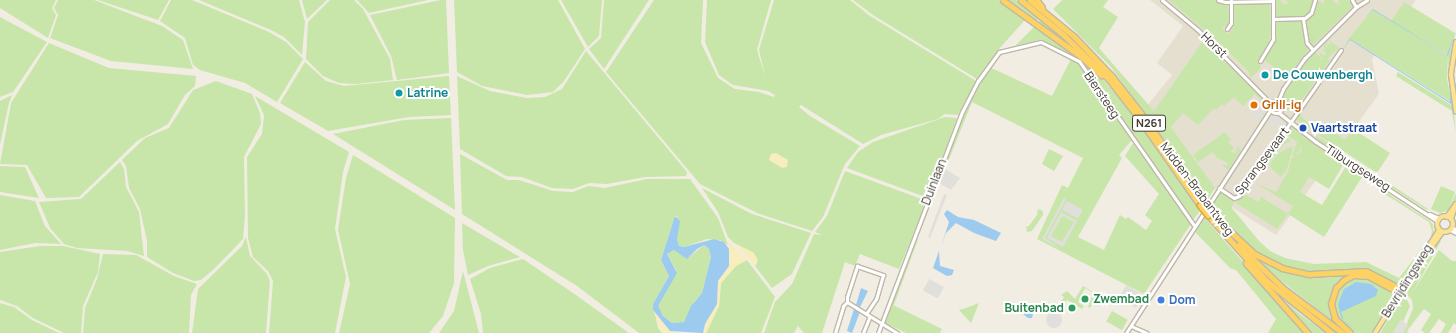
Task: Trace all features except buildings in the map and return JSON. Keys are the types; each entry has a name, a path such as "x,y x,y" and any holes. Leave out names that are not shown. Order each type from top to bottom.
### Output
{"highway":[{"name":"N261","path":"1003,0 1083,58 1115,87"},
{"name":"Midden-Brabantweg","path":"1022,0 1071,41 1115,87 1202,203"},
{"name":"Midden-Brabantweg","path":"1030,0 1046,12 1083,46 1116,81 1209,213 1244,258 1292,303 1332,333"},
{"name":"N261","path":"1037,0 1046,12"},
{"name":"Midden-Brabantweg","path":"1209,213 1216,218 1272,278 1343,333"},
{"name":"N261","path":"1216,218 1255,254 1282,268 1309,274 1366,271 1396,286 1405,284"},
{"name":"N261","path":"1244,258 1253,272 1308,333"},
{"path":"1350,333 1336,319 1332,304 1336,288 1344,280 1354,275 1369,276 1400,293"}],"main road":[{"path":"1456,42 1451,74 1456,112"},
{"path":"1449,218 1438,220 1440,231 1451,228 1449,218 1456,205"},
{"name":"Bevrijdingsweg","path":"1374,333 1440,231"},
{"name":"Bevrijdingsweg","path":"1378,333 1440,231"}],"street":[{"name":"Horst","path":"1162,0 1195,27 1272,103"},
{"path":"1218,0 1273,0 1273,39 1260,61"},
{"path":"1274,19 1303,19 1311,13 1315,0"},
{"path":"1352,0 1356,6"},
{"path":"1126,333 1194,225 1264,118 1271,111 1272,103 1278,101 1291,76 1313,50 1356,6 1367,0"},
{"path":"1226,29 1231,23 1231,1"},
{"path":"1303,19 1307,43 1313,50"},
{"name":"Biersteeg","path":"1014,48 1041,42 1079,61 1194,225"},
{"name":"Duinlaan","path":"878,333 964,106 995,55 1014,48"},
{"name":"Sprangsevaart","path":"1219,188 1234,198 1239,196 1290,120 1340,50"},
{"path":"1271,111 1280,112 1282,105 1278,101"},
{"name":"Tilburgseweg","path":"1280,112 1316,142 1438,220"},
{"path":"1451,228 1456,232"},
{"path":"847,302 846,297 857,266 883,275 876,299 866,314"},
{"path":"847,302 897,333"},
{"path":"835,333 843,306 847,302"},
{"path":"863,333 870,316"},
{"path":"1131,326 1147,333"}],"shaded area":[{"path":"1150,0 1416,0 1372,59 1379,94 1276,235 1235,209 1213,188 1146,107 1172,75 1157,63 1183,26"},
{"path":"1263,101 1266,108 1258,121 1252,115"},
{"path":"1272,117 1277,118 1286,125 1284,128 1277,124 1275,127 1267,122"},
{"path":"945,169 960,178 951,190 939,183"},
{"path":"944,194 947,195 930,238 928,237"},
{"path":"1064,198 1066,199 1045,238 1061,249 1042,239"},
{"path":"1067,201 1083,210 1078,218 1062,210"},
{"path":"1061,212 1077,221 1063,247 1047,238","holes":["1062,216 1074,222 1062,242 1051,236"]},
{"path":"929,279 944,287 938,298 923,290"},
{"path":"1126,285 1143,295 1136,308 1118,298"},
{"path":"1054,312 1061,317 1062,320 1057,327 1054,328 1047,323 1046,320 1051,313"},
{"path":"1401,320 1408,325 1403,333 1393,333"}],"green space":[{"path":"0,0 56,0 52,8 56,15 48,38 0,8"},
{"path":"58,0 94,0 162,26 183,40 193,69 111,61 50,38 58,15 54,8"},
{"path":"98,0 169,0 158,20"},
{"path":"171,0 192,0 269,32 286,42 303,59 277,102 245,83 200,70 193,65 185,38 160,21"},
{"path":"199,0 299,0 305,22 302,55 284,37 271,30"},
{"path":"302,0 327,0 307,19"},
{"path":"330,0 354,0 363,9 390,59 393,80 356,84 339,83 323,76 306,59 308,22"},
{"path":"357,0 428,0 369,13"},
{"path":"446,0 449,73 397,80 391,56 370,15"},
{"path":"454,0 558,0 585,49 564,81 553,92 527,95 482,86 457,72"},
{"path":"561,0 602,0 599,36 588,47"},
{"path":"604,0 649,0 604,69 589,49 601,38"},
{"path":"654,0 703,0 701,43 718,78 735,89 759,92 774,97 775,95 768,91 733,85 719,75 705,42 707,0 771,0 757,50 765,76 759,50 774,0 850,0 870,16 976,81 958,115 945,114 938,119 881,135 863,144 801,105 799,107 810,116 860,146 845,164 823,217 812,231 757,213 700,184 606,72"},
{"path":"853,0 998,0 1025,20 999,49 977,79 873,15"},
{"path":"1007,0 1016,0 1040,18 1037,20"},
{"path":"1062,0 1108,0 1103,7 1118,17 1099,48 1154,111 1203,41 1263,99 1267,106 1261,118 1266,105 1255,94 1243,106 1234,97 1224,106 1222,104 1216,110 1214,108 1198,125 1183,113 1171,127 1215,188 1208,199 1111,67 1053,9"},
{"path":"1169,0 1215,0 1228,4 1230,23 1222,28 1229,34 1233,28 1233,5 1270,3 1271,34 1267,47 1258,59 1261,66 1259,70 1250,78 1249,72 1215,39"},
{"path":"1275,0 1280,0 1284,4 1288,4 1286,0 1313,0 1310,12 1303,18 1276,18"},
{"path":"1317,0 1324,4 1324,0 1332,0 1340,6 1338,0 1349,0 1353,6 1313,45 1309,41 1306,22 1313,13"},
{"path":"1404,2 1455,33 1448,55 1404,29 1448,56 1456,32 1450,61 1449,90 1451,92 1456,131 1452,111 1396,76 1398,72 1451,105 1450,102 1350,39 1341,52 1349,38 1373,10 1391,21","holes":["1448,56 1449,89 1447,79"]},
{"path":"0,17 47,42 13,92 0,97"},
{"path":"1041,20 1082,56 1128,108 1200,211 1192,221 1080,60 1039,40 1015,46"},
{"path":"1276,22 1301,22 1305,45 1309,49 1287,77 1263,59 1273,42"},
{"path":"1328,39 1339,48 1327,60 1330,60 1297,107 1299,109 1296,113 1295,110 1287,110 1282,98 1284,89 1310,55 1315,52 1321,58 1319,54 1321,53 1325,56 1326,54 1320,47 1325,51 1323,44 1329,48 1325,42 1331,45"},
{"path":"49,43 109,68 196,76 195,86 185,95 168,124 137,141 79,197 46,198 27,165 0,164 11,103"},
{"path":"586,51 687,172 686,176 645,177 607,184 589,183 573,189 552,188 522,177 506,176 460,149 457,76 490,91 527,98 545,97 562,89"},
{"path":"1071,59 1080,64 1132,140 1119,155 1122,158 1078,237 1104,250 1120,215 1126,219 1128,217 1146,230 1152,221 1145,215 1159,194 1125,156 1133,143 1191,224 1144,294 1037,239 1062,185 1068,188 1083,158 972,102 919,234 916,232 965,107 989,67 1052,96"},
{"path":"305,62 326,81 344,86 449,76 451,115 409,117 328,131 280,103"},
{"path":"216,81 252,94 260,113 261,124 244,157 245,215 243,239 214,269 201,280 194,281 173,273 147,257 147,241 140,209 129,188 126,166 122,160 145,138 169,128 193,90"},
{"path":"12,95 9,103 0,145 0,101"},
{"path":"255,96 349,152 343,172 335,229 346,277 335,333 269,333 273,281 268,271 253,257 248,238 247,157 262,134 264,115"},
{"path":"1299,113 1315,131 1321,124 1345,140 1353,129 1390,153 1377,173 1295,118"},
{"path":"945,117 957,118 928,198 847,168 858,152 873,142"},
{"path":"451,118 455,210 333,134 404,120"},
{"path":"1289,126 1343,165 1329,189 1309,177 1300,192 1322,205 1346,166 1362,177 1324,237 1288,214 1293,206 1257,184 1276,192 1288,172 1291,159 1295,156 1292,156 1297,142 1284,133","holes":["1302,146 1301,152 1297,155"]},
{"path":"1225,132 1231,140 1228,142 1234,148 1231,152 1236,153 1237,146 1241,150 1228,170 1222,164 1227,166 1228,163 1217,158 1213,152 1198,162 1193,155"},
{"path":"1314,134 1428,209 1427,210 1318,141"},
{"path":"1281,137 1288,138 1291,141 1284,144 1266,167 1260,167"},
{"path":"1290,147 1293,147 1287,169 1281,177 1271,168 1270,164 1278,154"},
{"path":"1049,149 1063,156 1054,171 1042,164"},
{"path":"460,154 507,180 519,180 553,191 573,192 588,186 605,188 647,179 690,179 718,218 728,245 720,240 707,239 684,247 679,246 677,239 677,216 675,216 661,260 669,276 653,304 658,328 662,333 639,333 577,286 462,214"},
{"path":"353,155 455,218 454,283 443,316 429,333 339,333 350,284 338,230 346,178"},
{"path":"120,162 124,169 126,187 139,212 144,256 127,251 77,248 64,244 50,228 39,202 81,199"},
{"path":"0,166 25,167 39,198 0,192"},
{"path":"845,171 927,201 899,269 860,254 855,266 845,262 822,333 804,333 798,326 794,333 764,333 775,302 792,284 814,234 822,235 815,232 827,216"},
{"path":"1441,186 1455,192 1449,208 1456,193 1456,200 1450,210 1440,213 1431,209"},
{"path":"702,188 752,214 811,233 792,274 772,288 755,266 757,263 752,252 734,243 728,237 718,212"},
{"path":"1381,189 1430,221 1433,225 1434,236 1403,282 1399,284 1366,270 1308,272 1277,265 1243,242 1212,205 1220,191 1231,198 1234,202 1232,208 1259,241 1270,251 1285,258 1314,264 1366,262 1399,278 1431,237 1432,231 1429,222 1380,191"},
{"path":"1243,193 1258,202 1261,197 1288,214 1277,229 1236,203"},
{"path":"0,195 35,201 45,226 61,244 35,243 0,250"},
{"path":"1038,209 1043,211 1043,215 1032,231 1027,232 1026,227 1029,226 1037,215"},
{"path":"1204,217 1306,333 1268,333 1276,319 1236,270 1230,268 1195,232"},
{"path":"462,223 520,257 488,266 468,275 463,250"},
{"path":"916,235 918,239 894,305 891,304 942,329 940,333 906,333 883,322"},
{"path":"246,237 250,256 267,274 270,281 266,333 192,333 198,289 242,246"},
{"path":"1438,239 1441,241 1413,292 1439,250 1452,261 1456,261 1456,325 1454,323 1448,333 1441,333 1446,324 1439,319 1429,333 1425,333 1421,330 1431,314 1424,309 1407,331 1409,333 1403,333 1413,308 1412,300 1405,293"},
{"path":"704,245 709,249 711,257 702,293 694,302 684,322 672,323 663,316 657,306 676,270 667,254 674,250 688,258"},
{"path":"40,246 63,246 100,254 98,272 83,306 81,333 64,333 33,318 17,306 0,300 0,252"},
{"path":"103,254 136,255 174,276 197,284 191,295 189,333 83,333 85,308 97,279"},
{"path":"1253,255 1294,273 1365,272 1370,275 1361,273 1343,279 1330,304 1341,328 1284,283"},
{"path":"523,259 629,333 483,333 481,314 470,279 490,268"},
{"path":"747,260 775,297 761,333 706,333 719,306 721,283 736,266"},
{"path":"463,271 479,333 439,333 454,311"},
{"path":"1364,276 1394,291 1396,295 1373,333 1360,333 1356,330 1359,333 1353,333 1337,318 1333,301 1339,287 1345,281"},
{"path":"1264,283 1301,315 1326,333 1310,333"},
{"path":"1083,286 1111,303 1097,296 1090,308 1088,307 1093,293 1085,288 1078,302 1084,306 1082,309 1067,300 1060,309 1064,311 1063,314 1057,310 1064,297 1061,295 1067,291 1075,299"},
{"path":"1403,298 1407,300 1410,306 1403,322 1401,320 1393,333 1380,333 1400,300"},
{"path":"0,303 14,307 32,320 59,333 0,333"},
{"path":"979,303 971,323 959,310"},
{"path":"1112,311 1128,320 1122,330 1106,321"}],"sand":[{"path":"776,153 788,160 787,167 782,168 769,160 771,154"},
{"path":"728,241 747,260 736,266 721,283 719,306 706,333 703,333 705,323 717,304 718,281 729,266"},
{"path":"734,243 754,253 758,260 755,266"},
{"path":"653,310 668,329 675,333 662,333"}],"water":[{"path":"1373,9 1447,55 1456,30 1448,56 1373,10 1365,18"},
{"path":"1350,39 1450,102 1450,93 1456,134 1451,104 1350,40 1342,51"},
{"path":"947,210 958,217 974,220 1001,233 996,241 974,233 956,223 946,233 941,247 949,222 944,214"},
{"path":"675,216 680,221 677,239 679,246 684,247 714,239 724,242 729,249 729,266 718,281 717,304 705,324 703,333 670,331 653,310 653,304 669,276 661,260","holes":["704,245 709,249 711,257 702,293 691,306 684,322 672,323 663,316 658,306 677,273 667,254 674,250 687,259 697,249"]},
{"path":"939,251 940,266 954,270 952,275 947,276 933,268"},
{"path":"1356,282 1371,284 1378,290 1376,296 1341,312 1344,320 1341,317 1338,304 1344,289"},
{"path":"861,288 868,291 860,307 856,305"},
{"path":"1021,304 1033,314 1032,318 1028,318 1018,310"},
{"path":"854,309 860,312 852,333 847,331"}],"place":[{"name":"De Couwenbergh","path":"1265,75"},
{"name":"Latrine","path":"399,93"},
{"name":"Grill-ig","path":"1254,105"},
{"name":"Vaartstraat","path":"1303,128"},
{"name":"Zwembad","path":"1085,299"},
{"name":"Dom","path":"1161,300"},
{"name":"Buitenbad","path":"1072,308"}]}
